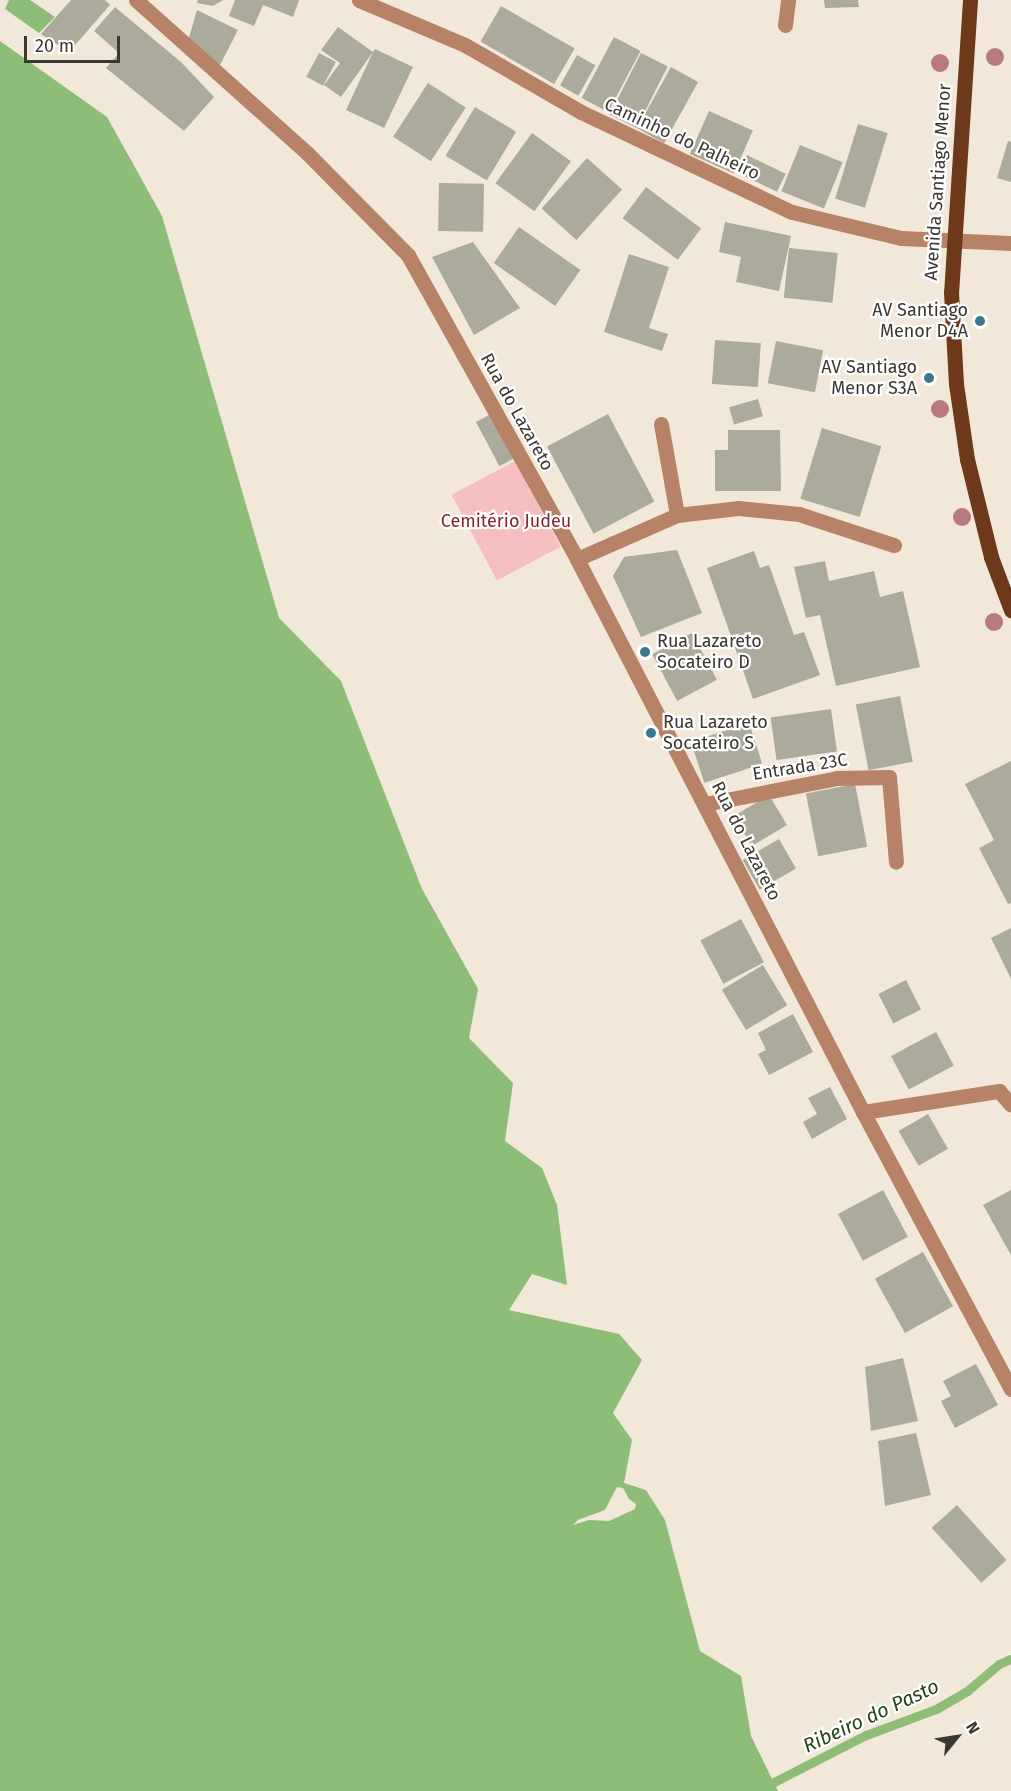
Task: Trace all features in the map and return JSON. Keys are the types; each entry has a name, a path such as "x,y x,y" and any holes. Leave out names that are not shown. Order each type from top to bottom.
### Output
{"main road":[{"name":"Avenida Santiago Menor","path":"969,0 951,292 959,420 991,557 1011,610"}],"street":[{"name":"Caminho do Palheiro","path":"359,0 465,45 581,112 792,212 901,238 1011,243"},
{"path":"785,25 789,0"},
{"name":"Rua do Lazareto","path":"142,2 306,152 408,255 577,559 863,1112 1011,1389"},
{"path":"661,424 677,515"},
{"path":"577,559 677,515 738,508 799,514 894,545"},
{"name":"Entrada 23C","path":"705,804 837,778 889,777 896,862"},
{"path":"863,1112 999,1091 1011,1105"}],"green space":[{"name":"Cemitério Judeu","path":"515,461 561,547 497,580 451,495"}],"shaded area":[{"path":"9,0 30,0 55,17 39,33 5,9"},
{"path":"0,41 107,117 162,216 279,618 341,681 422,889 478,989 469,1038 513,1083 505,1141 542,1168 557,1205 567,1285 532,1274 509,1310 619,1334 642,1360 613,1413 632,1440 624,1483 646,1490 665,1520 700,1651 741,1676 751,1736 778,1791 0,1791","holes":["617,1487 623,1488 629,1499 636,1504 635,1509 609,1521 589,1520 573,1525 578,1520 605,1510"]}],"building":[{"path":"71,0 105,0 110,5 69,52 41,34"},
{"path":"198,0 223,0 213,6 197,3"},
{"path":"235,0 299,0 293,17 263,5 254,26 229,16"},
{"path":"824,0 858,0 859,7 825,8"},
{"path":"501,6 575,48 554,84 480,42"},
{"path":"115,7 181,62 214,97 184,131 106,68 119,53 94,31"},
{"path":"197,10 238,30 219,67 188,41"},
{"path":"338,27 373,52 341,97 324,85 340,63 321,50"},
{"path":"614,37 640,51 608,112 582,98"},
{"path":"375,49 413,67 384,128 346,110"},
{"path":"319,53 336,62 323,86 306,77"},
{"path":"641,53 668,67 636,128 610,114"},
{"path":"577,55 595,65 578,96 560,86"},
{"path":"671,67 698,82 664,143 637,128"},
{"path":"428,83 466,108 431,161 393,137"},
{"path":"475,107 516,132 487,181 446,156"},
{"path":"709,111 753,131 734,173 690,154"},
{"path":"858,124 888,133 865,208 835,199"},
{"path":"532,133 571,161 534,211 496,183"},
{"path":"1008,141 1011,142 1011,182 997,178"},
{"path":"800,145 843,162 824,209 781,191"},
{"path":"747,155 786,174 777,192 738,173"},
{"path":"587,158 622,189 576,240 541,209"},
{"path":"439,183 484,184 483,232 438,231"},
{"path":"646,187 701,229 678,260 623,218"},
{"path":"725,222 791,236 779,291 736,282 741,257 719,252"},
{"path":"519,227 580,270 555,306 494,263"},
{"path":"473,242 520,308 474,335 432,257"},
{"path":"789,248 838,253 833,303 784,298"},
{"path":"629,254 669,267 649,328 668,334 662,351 604,332"},
{"path":"715,340 761,343 758,387 712,384"},
{"path":"776,341 823,350 815,392 768,383"},
{"path":"758,399 763,416 734,425 729,407"},
{"path":"491,414 514,458 499,466 476,422"},
{"path":"608,414 654,501 594,534 547,446"},
{"path":"822,428 881,446 860,517 800,499"},
{"path":"728,430 780,430 781,491 715,491 715,450 728,450"},
{"path":"677,550 702,613 641,637 613,576 624,557"},
{"path":"754,551 760,568 769,565 794,635 804,632 820,675 753,699 707,568"},
{"path":"825,561 829,581 874,571 880,597 903,591 920,667 836,686 820,615 806,618 794,567"},
{"path":"692,633 717,680 677,701 652,654"},
{"path":"900,696 913,762 869,770 856,705"},
{"path":"831,709 837,752 777,760 771,717"},
{"path":"749,723 762,764 704,783 691,742"},
{"path":"1011,761 1011,903 1008,904 979,848 994,840 965,784"},
{"path":"855,784 867,847 818,856 806,794"},
{"path":"769,795 787,825 752,846 734,816"},
{"path":"779,839 796,868 760,889 743,860"},
{"path":"741,919 764,962 723,984 700,941"},
{"path":"1011,928 1011,979 991,938"},
{"path":"763,965 787,1005 746,1030 722,990"},
{"path":"906,980 921,1009 893,1023 878,994"},
{"path":"793,1014 813,1052 769,1075 758,1054 766,1050 758,1033"},
{"path":"936,1032 954,1066 909,1089 891,1056"},
{"path":"830,1087 847,1119 812,1139 803,1122 817,1114 808,1098"},
{"path":"928,1114 948,1149 919,1166 899,1131"},
{"path":"883,1190 908,1237 863,1261 838,1214"},
{"path":"1011,1190 1011,1255 983,1205"},
{"path":"923,1252 953,1306 905,1333 875,1279"},
{"path":"903,1358 918,1421 871,1431 865,1367"},
{"path":"976,1364 998,1405 955,1428 941,1401 951,1396 943,1381"},
{"path":"916,1433 931,1495 885,1506 878,1441"},
{"path":"957,1505 1007,1560 981,1583 932,1528"}],"waterway":[{"name":"Ribeiro do Pasto","path":"774,1782 866,1735 936,1709 967,1691 999,1664 1010,1659"}],"place":[{"name":"AV Santiago Menor D4A","path":"980,321"},
{"name":"AV Santiago Menor S3A","path":"929,378"},
{"name":"Rua Lazareto Socateiro D","path":"645,652"},
{"name":"Rua Lazareto Socateiro S","path":"651,733"}]}
